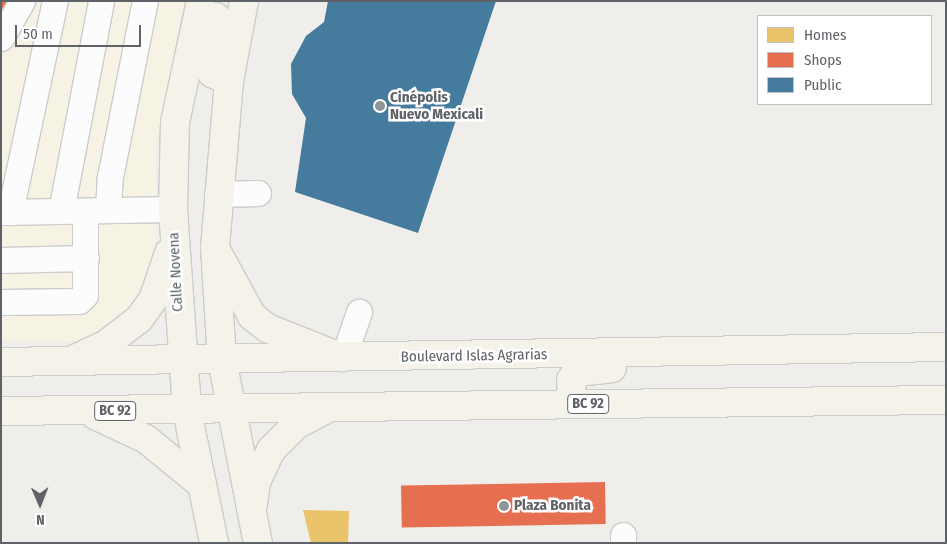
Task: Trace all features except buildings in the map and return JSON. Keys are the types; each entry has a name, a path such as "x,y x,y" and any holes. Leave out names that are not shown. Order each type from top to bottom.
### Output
{"main road":[{"name":"Calle Novena","path":"201,1 175,122 173,208 181,361 187,411 214,543"},
{"path":"219,1 208,62 212,73 229,81"},
{"path":"244,1 229,81 217,194 215,248 222,360 255,530"},
{"path":"68,362 105,345 139,319 153,300 174,237"},
{"path":"215,248 252,316 287,337 343,358"},
{"name":"Boulevard Islas Agrarias","path":"1,362 181,361 946,347"},
{"path":"572,404 571,380 577,372 644,367 678,352"},
{"name":"BC 92","path":"1,411 187,411 946,400"},
{"path":"255,530 256,482 271,450 296,425 328,408"},
{"path":"82,411 146,439 201,484"}],"lane":[{"path":"1,38 22,1"},
{"path":"54,1 6,212 173,208"},
{"path":"1,302 79,301 88,287 84,211 101,1"},
{"path":"84,211 110,177 145,1"},
{"path":"217,194 258,193"},
{"path":"1,260 86,258"},
{"path":"343,358 359,312"}],"shaded area":[{"path":"1,1 184,1 156,146 155,257 141,308 89,341 1,342"}],"place":[{"name":"Cinépolis Nuevo Mexicali","path":"380,106"},
{"name":"Plaza Bonita","path":"504,506"}]}
